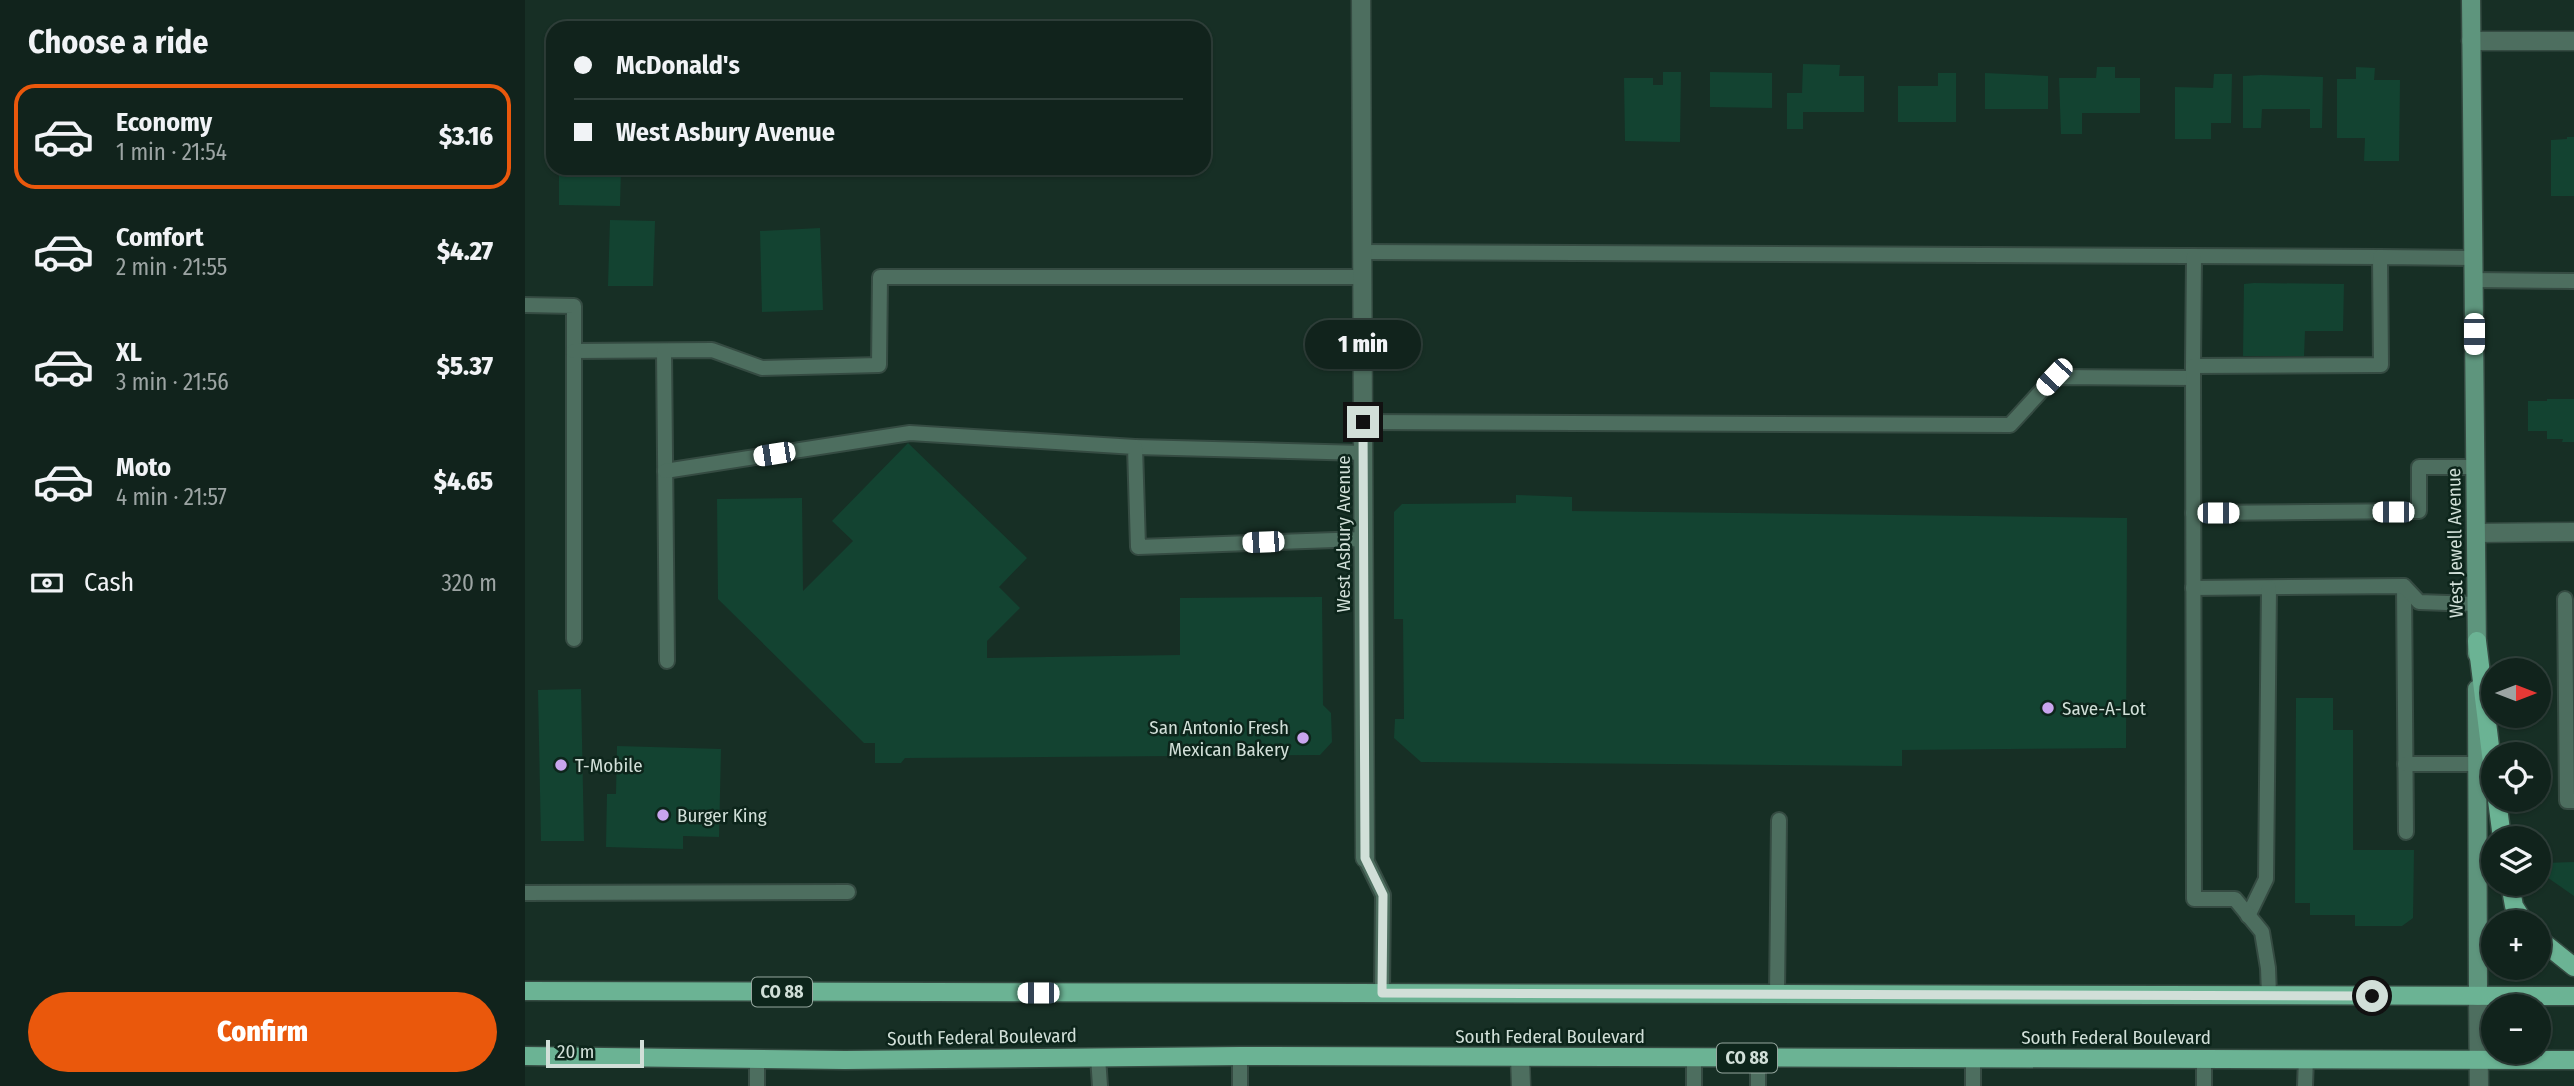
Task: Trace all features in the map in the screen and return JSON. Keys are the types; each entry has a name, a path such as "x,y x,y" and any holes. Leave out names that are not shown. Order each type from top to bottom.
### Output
{"main road":[{"name":"West Jewell Avenue","path":"2471,0 2478,996"},
{"path":"2477,641 2489,742"},
{"path":"2551,949 2574,967"},
{"name":"CO 88","path":"525,991 2574,996"},
{"name":"South Federal Boulevard","path":"525,1056 2574,1059"}],"street":[{"name":"West Asbury Avenue","path":"1361,0 1365,858"},
{"path":"2471,41 2574,41"},
{"path":"2476,533 2574,533"},
{"name":"West Jewell Avenue","path":"2478,996 2479,1086"},
{"path":"1520,1057 1521,1086"}],"lane":[{"path":"1362,252 2473,258"},
{"path":"2194,256 2194,899 2235,899 2262,932 2269,995"},
{"path":"1363,422 2010,425 2054,377 2381,365 2380,257"},
{"path":"574,351 712,351 762,368 879,365 880,277 1362,277"},
{"path":"2473,280 2574,281"},
{"path":"525,305 574,306 574,639"},
{"path":"664,351 667,660"},
{"path":"665,471 910,433 1135,447 1363,453"},
{"path":"1135,447 1138,547 1364,539"},
{"path":"2193,513 2419,511 2419,467 2475,467"},
{"path":"2193,589 2404,586 2419,602 2476,604"},
{"path":"2404,586 2406,832"},
{"path":"2248,915 2266,880 2269,588"},
{"path":"2565,599 2567,801 2574,801"},
{"path":"2405,764 2477,764"},
{"path":"1777,994 1779,820"},
{"path":"1365,858 1383,895 1382,993"},
{"path":"525,893 848,892"},
{"path":"1240,1056 1240,1086"},
{"path":"1098,1057 1100,1086"},
{"path":"1973,1057 1973,1086"},
{"path":"757,1058 757,1086"},
{"path":"1694,1058 1694,1086"},
{"path":"1758,1086 1759,1058"},
{"path":"2204,1058 2204,1086"},
{"path":"2305,1086 2306,1058"}],"building":[{"path":"1803,64 1840,65 1839,76 1864,76 1864,112 1803,112 1803,129 1787,129 1787,93 1802,93"},
{"path":"2097,67 2115,67 2115,78 2140,78 2140,113 2082,113 2082,134 2061,134 2059,78 2096,78"},
{"path":"2356,67 2375,68 2374,80 2400,80 2399,161 2364,161 2365,138 2337,138 2337,79 2356,79"},
{"path":"1663,72 1681,72 1680,142 1625,141 1624,78 1653,78 1653,85 1663,85"},
{"path":"1710,72 1772,73 1772,108 1710,107"},
{"path":"1938,73 1956,73 1956,122 1898,122 1898,86 1938,86"},
{"path":"1985,73 2048,76 2048,109 1985,109"},
{"path":"2214,74 2232,74 2231,123 2211,123 2211,139 2175,139 2175,87 2213,88"},
{"path":"2243,76 2323,77 2322,128 2310,128 2310,109 2262,109 2261,128 2243,128"},
{"path":"2574,137 2574,196 2551,196 2551,140"},
{"path":"559,175 621,175 620,206 559,205"},
{"path":"610,220 655,221 653,286 608,286"},
{"path":"820,228 823,310 762,312 760,231"},
{"path":"2244,284 2344,284 2343,331 2305,331 2304,356 2243,356"},
{"path":"2574,399 2574,442 2547,439 2547,431 2528,431 2528,401"},
{"path":"908,443 1027,558 999,587 1020,608 987,641 987,658 1180,655 1180,598 1322,597 1323,705 1331,713 1332,742 1320,755 905,758 901,763 875,763 875,743 864,743 718,599 717,499 802,498 803,591 853,541 832,521"},
{"path":"1516,495 1572,497 1572,511 2127,518 2126,748 1902,750 1902,766 1421,762 1394,738 1395,719 1404,719 1403,619 1394,619 1394,512 1402,504 1516,503"},
{"name":"T-Mobile","path":"581,689 584,841 541,841 538,690"},
{"path":"2296,698 2333,698 2333,730 2353,730 2353,850 2414,850 2413,918 2402,926 2355,926 2355,915 2310,915 2310,903 2295,903"},
{"name":"Burger King","path":"617,746 721,749 719,837 683,836 683,849 606,847 607,794 616,794"},
{"path":"2574,862 2574,896 2551,880 2551,863"}],"place":[{"name":"Save-A-Lot","path":"2048,708"},
{"name":"San Antonio Fresh Mexican Bakery","path":"1303,738"},
{"name":"T-Mobile","path":"561,765"},
{"name":"Burger King","path":"663,815"}],"route":[{"path":"1363,422 1365,858 1383,895 1382,993 2372,996"}]}
